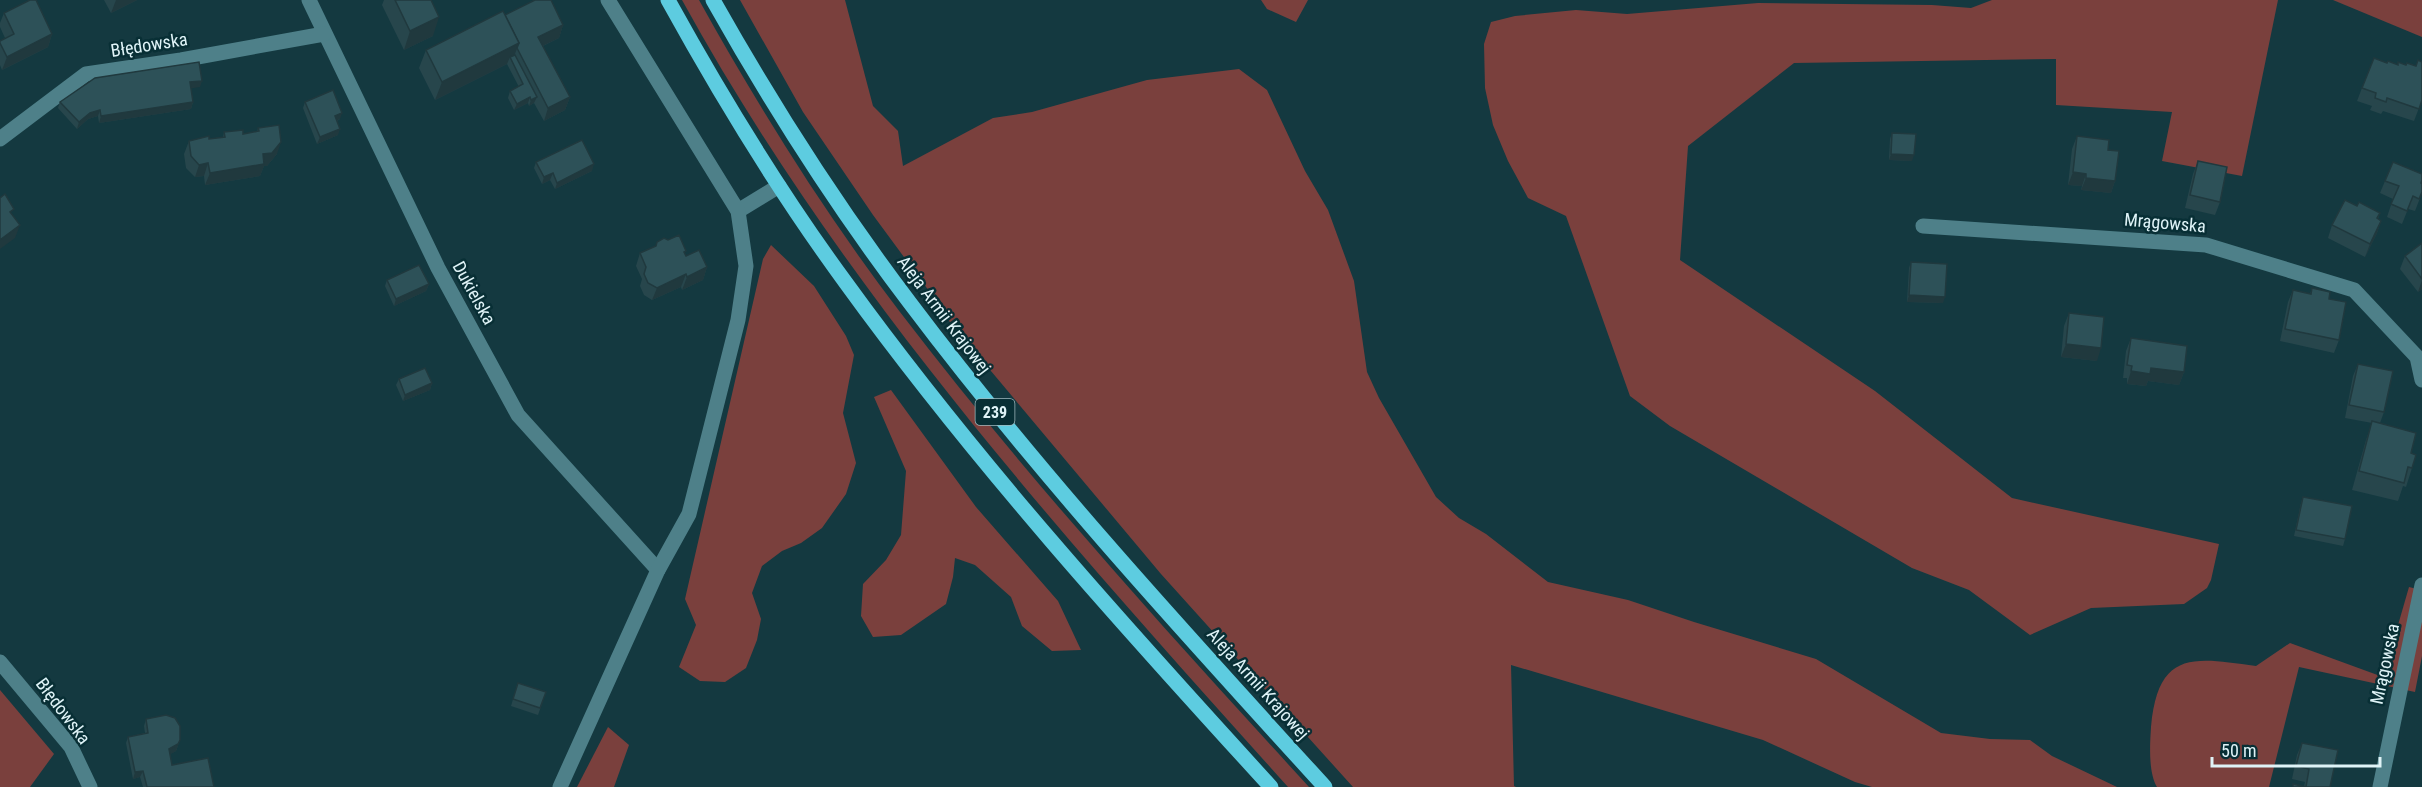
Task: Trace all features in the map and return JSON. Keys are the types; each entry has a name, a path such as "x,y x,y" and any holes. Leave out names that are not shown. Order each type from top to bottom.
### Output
{"main road":[{"name":"239","path":"668,0 732,112 779,186 878,327 995,476 1114,613 1271,787"},
{"name":"Aleja Armii Krajowej","path":"713,0 810,161 863,240 927,326 1087,523 1325,787"}],"street":[{"name":"Dukielska","path":"309,0 438,268 518,415 658,570"},
{"path":"560,787 658,570 689,514 738,320 746,266 738,211 608,0"},
{"name":"Błędowska","path":"0,139 86,74 181,60 324,33"},
{"path":"738,211 779,186"},
{"name":"Mrągowska","path":"1923,226 2206,245 2354,290 2416,357 2422,380"},
{"name":"Mrągowska","path":"2380,787 2422,585"},
{"name":"Błędowska","path":"0,662 70,747 90,787"}],"shaded area":[{"path":"682,0 699,0 745,81 819,199 872,275 948,374 1099,554 1309,787 1288,787 1122,601 962,411 886,313 813,212 745,108"},
{"path":"740,0 845,0 873,106 898,131 903,166 993,118 1032,112 1147,80 1239,69 1267,90 1305,171 1328,210 1354,281 1367,372 1379,398 1436,497 1459,518 1486,534 1548,582 1628,600 1816,659 1941,733 1990,739 2030,740 2052,756 2117,787 1872,787 1855,782 1763,740 1511,665 1514,786 1516,787 1353,787 1161,574 939,309 929,291 873,215 803,112"},
{"path":"1261,0 1308,0 1296,22 1267,9"},
{"path":"1992,0 2278,0 2242,176 2162,161 2172,112 2056,105 2056,59 1794,63 1688,146 1680,260 1875,391 2012,498 2219,544 2207,588 2184,604 2091,608 2030,635 1969,590 1912,568 1670,426 1630,396 1566,216 1528,198 1508,161 1493,125 1485,88 1484,44 1491,22 1515,16 1576,10 1627,14 1758,3 1932,5 1971,8"},
{"path":"2333,0 2422,0 2422,37"},
{"path":"771,245 814,286 846,336 854,355 843,413 856,463 846,494 822,528 801,543 782,551 762,566 752,593 761,619 757,640 746,668 725,682 700,681 679,667 696,625 685,599 763,259"},
{"path":"891,390 976,507 1058,601 1081,650 1052,651 1022,626 1011,597 975,565 955,558 946,604 901,635 873,637 861,616 863,584 886,560 901,535 906,471 874,397"},
{"path":"2422,585 2422,656 2415,692 2299,667 2269,787 2157,787 2151,766 2151,727 2155,702 2162,684 2171,671 2182,664 2197,661 2256,666 2290,643 2383,677 2409,587 2421,590"},
{"path":"0,690 54,754 30,787 0,787"},
{"path":"608,727 629,745 614,787 577,787"}],"building":[{"path":"30,0 36,0 52,34 7,57 0,41 14,34 4,13"},
{"path":"395,0 431,0 439,17 410,31"},
{"path":"535,0 551,0 563,25 538,37 570,97 548,108 517,48 519,43 505,15"},
{"path":"503,11 519,43 442,82 426,50"},
{"path":"515,55 537,97 531,100 530,97 517,104 510,91 523,84 510,57"},
{"path":"2374,58 2398,65 2398,62 2416,66 2418,60 2422,62 2422,100 2419,109 2387,98 2386,102 2375,98 2376,93 2362,88"},
{"path":"199,62 202,81 190,82 193,102 101,116 100,110 90,113 79,122 60,102 95,78"},
{"path":"333,90 342,113 335,116 340,129 320,137 305,102"},
{"path":"279,125 281,142 272,153 263,154 264,164 210,173 208,163 199,165 191,156 189,141 209,136 209,139 225,137 224,132 243,130 243,134 259,131 258,128"},
{"path":"1892,133 1916,134 1914,155 1891,154"},
{"path":"2077,136 2109,140 2108,150 2119,151 2115,181 2086,178 2086,174 2073,172"},
{"path":"582,140 594,164 557,183 553,173 544,177 536,162"},
{"path":"2198,161 2227,167 2220,202 2190,195"},
{"path":"2393,162 2422,174 2422,192 2419,199 2413,196 2407,211 2391,204 2399,186 2385,181"},
{"path":"5,194 14,209 10,212 20,225 0,240 0,198"},
{"path":"2345,200 2357,206 2359,202 2380,213 2377,218 2381,221 2370,244 2332,225"},
{"path":"679,235 686,256 699,250 707,267 657,288 648,283 644,274 646,267 640,253 656,246 657,242 664,238 668,240"},
{"path":"2422,243 2422,279 2405,256"},
{"path":"1911,262 1947,264 1945,297 1909,295"},
{"path":"419,265 429,284 396,299 387,280"},
{"path":"2312,288 2330,292 2329,299 2346,302 2339,340 2285,329 2293,290 2311,294"},
{"path":"2069,313 2104,317 2101,348 2066,344"},
{"path":"2131,338 2187,346 2184,372 2151,368 2150,374 2131,371 2132,366 2127,365"},
{"path":"2358,364 2393,371 2384,412 2349,405"},
{"path":"425,368 432,383 405,395 399,379"},
{"path":"2372,421 2416,433 2411,453 2416,455 2412,468 2408,467 2404,483 2359,471"},
{"path":"2303,497 2352,506 2345,539 2296,530"},
{"path":"518,683 546,692 540,708 513,699"},
{"path":"166,715 175,718 180,726 180,740 178,744 169,749 172,765 208,758 214,787 147,787 143,771 135,772 128,737 148,733 146,719"},
{"path":"2302,743 2338,750 2330,787 2306,787 2309,769 2296,766"}]}
